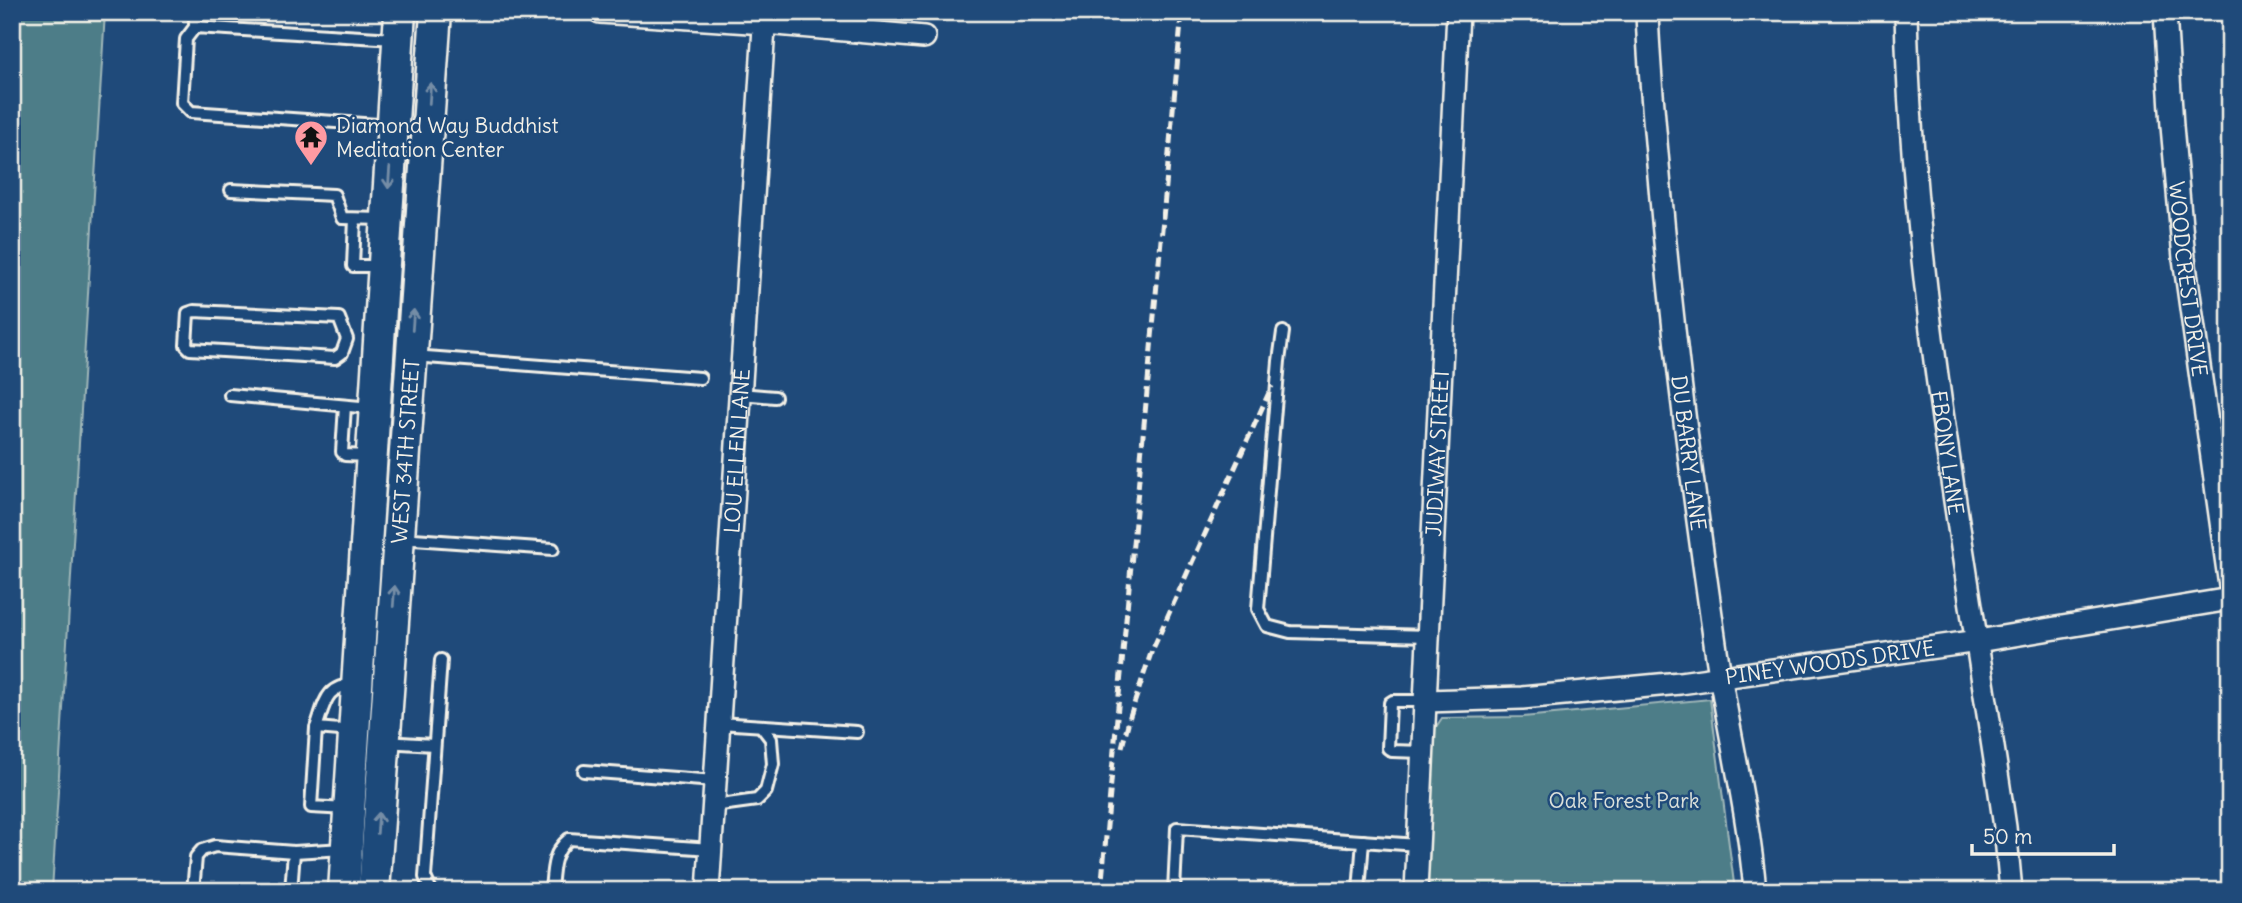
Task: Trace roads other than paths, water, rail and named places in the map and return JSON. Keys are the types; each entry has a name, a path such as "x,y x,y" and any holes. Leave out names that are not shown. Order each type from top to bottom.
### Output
{"main road":[{"name":"WEST 34TH STREET","path":"344,891 349,809 366,739 398,538 436,12"},
{"name":"WEST 34TH STREET","path":"374,891 366,739 357,685 371,456 360,407 362,340 384,244 399,26"},
{"path":"384,244 418,250"},
{"path":"369,486 401,488"}],"street":[{"path":"600,12 765,18 924,37"},
{"name":"JUDIWAY STREET","path":"1416,891 1458,12"},
{"name":"DU BARRY LANE","path":"1647,12 1664,233 1682,409 1755,891"},
{"name":"EBONY LANE","path":"1906,12 1918,211 1935,364 2005,827 2011,891"},
{"name":"WOODCREST DRIVE","path":"2165,12 2183,258 2230,586"},
{"name":"LOU ELLEN LANE","path":"708,891 765,18"},
{"name":"PINEY WOODS DRIVE","path":"1426,701 1522,698 1721,678 1978,641 2230,599"}],"lane":[{"path":"195,12 195,27 186,39 182,103 191,112 393,126"},
{"path":"195,27 399,26"},
{"path":"231,190 334,195 342,218 355,219 384,244 353,266 355,219"},
{"path":"194,311 339,318 362,340 335,358 190,349 186,345 188,313 194,311"},
{"path":"1283,332 1258,609 1267,626 1290,632 1428,636"},
{"path":"410,355 700,378"},
{"path":"740,394 775,397"},
{"path":"230,395 360,407"},
{"path":"398,538 553,549"},
{"path":"431,891 425,877 441,660"},
{"path":"349,809 311,807 316,728 334,688 357,685"},
{"path":"1423,752 1392,751 1388,748 1390,704 1393,701 1426,701"},
{"path":"719,723 857,732"},
{"path":"713,806 757,800 766,791 773,764 771,739 761,726"},
{"path":"316,728 366,739 435,745"},
{"path":"584,771 715,781"},
{"path":"1174,891 1177,828 1418,845"},
{"path":"551,891 559,847 569,839 710,849"},
{"path":"1359,891 1363,841"},
{"path":"193,891 196,857 202,850 215,846 294,852 347,849"},
{"path":"291,891 294,852"}],"railway":[{"path":"1101,891 1182,12"},
{"path":"1122,747 1151,653 1272,386"}],"place":[{"name":"Diamond Way Buddhist Meditation Center","path":"311,167"}],"park label":[{"name":"Oak Forest Park","path":"1624,800"}]}
